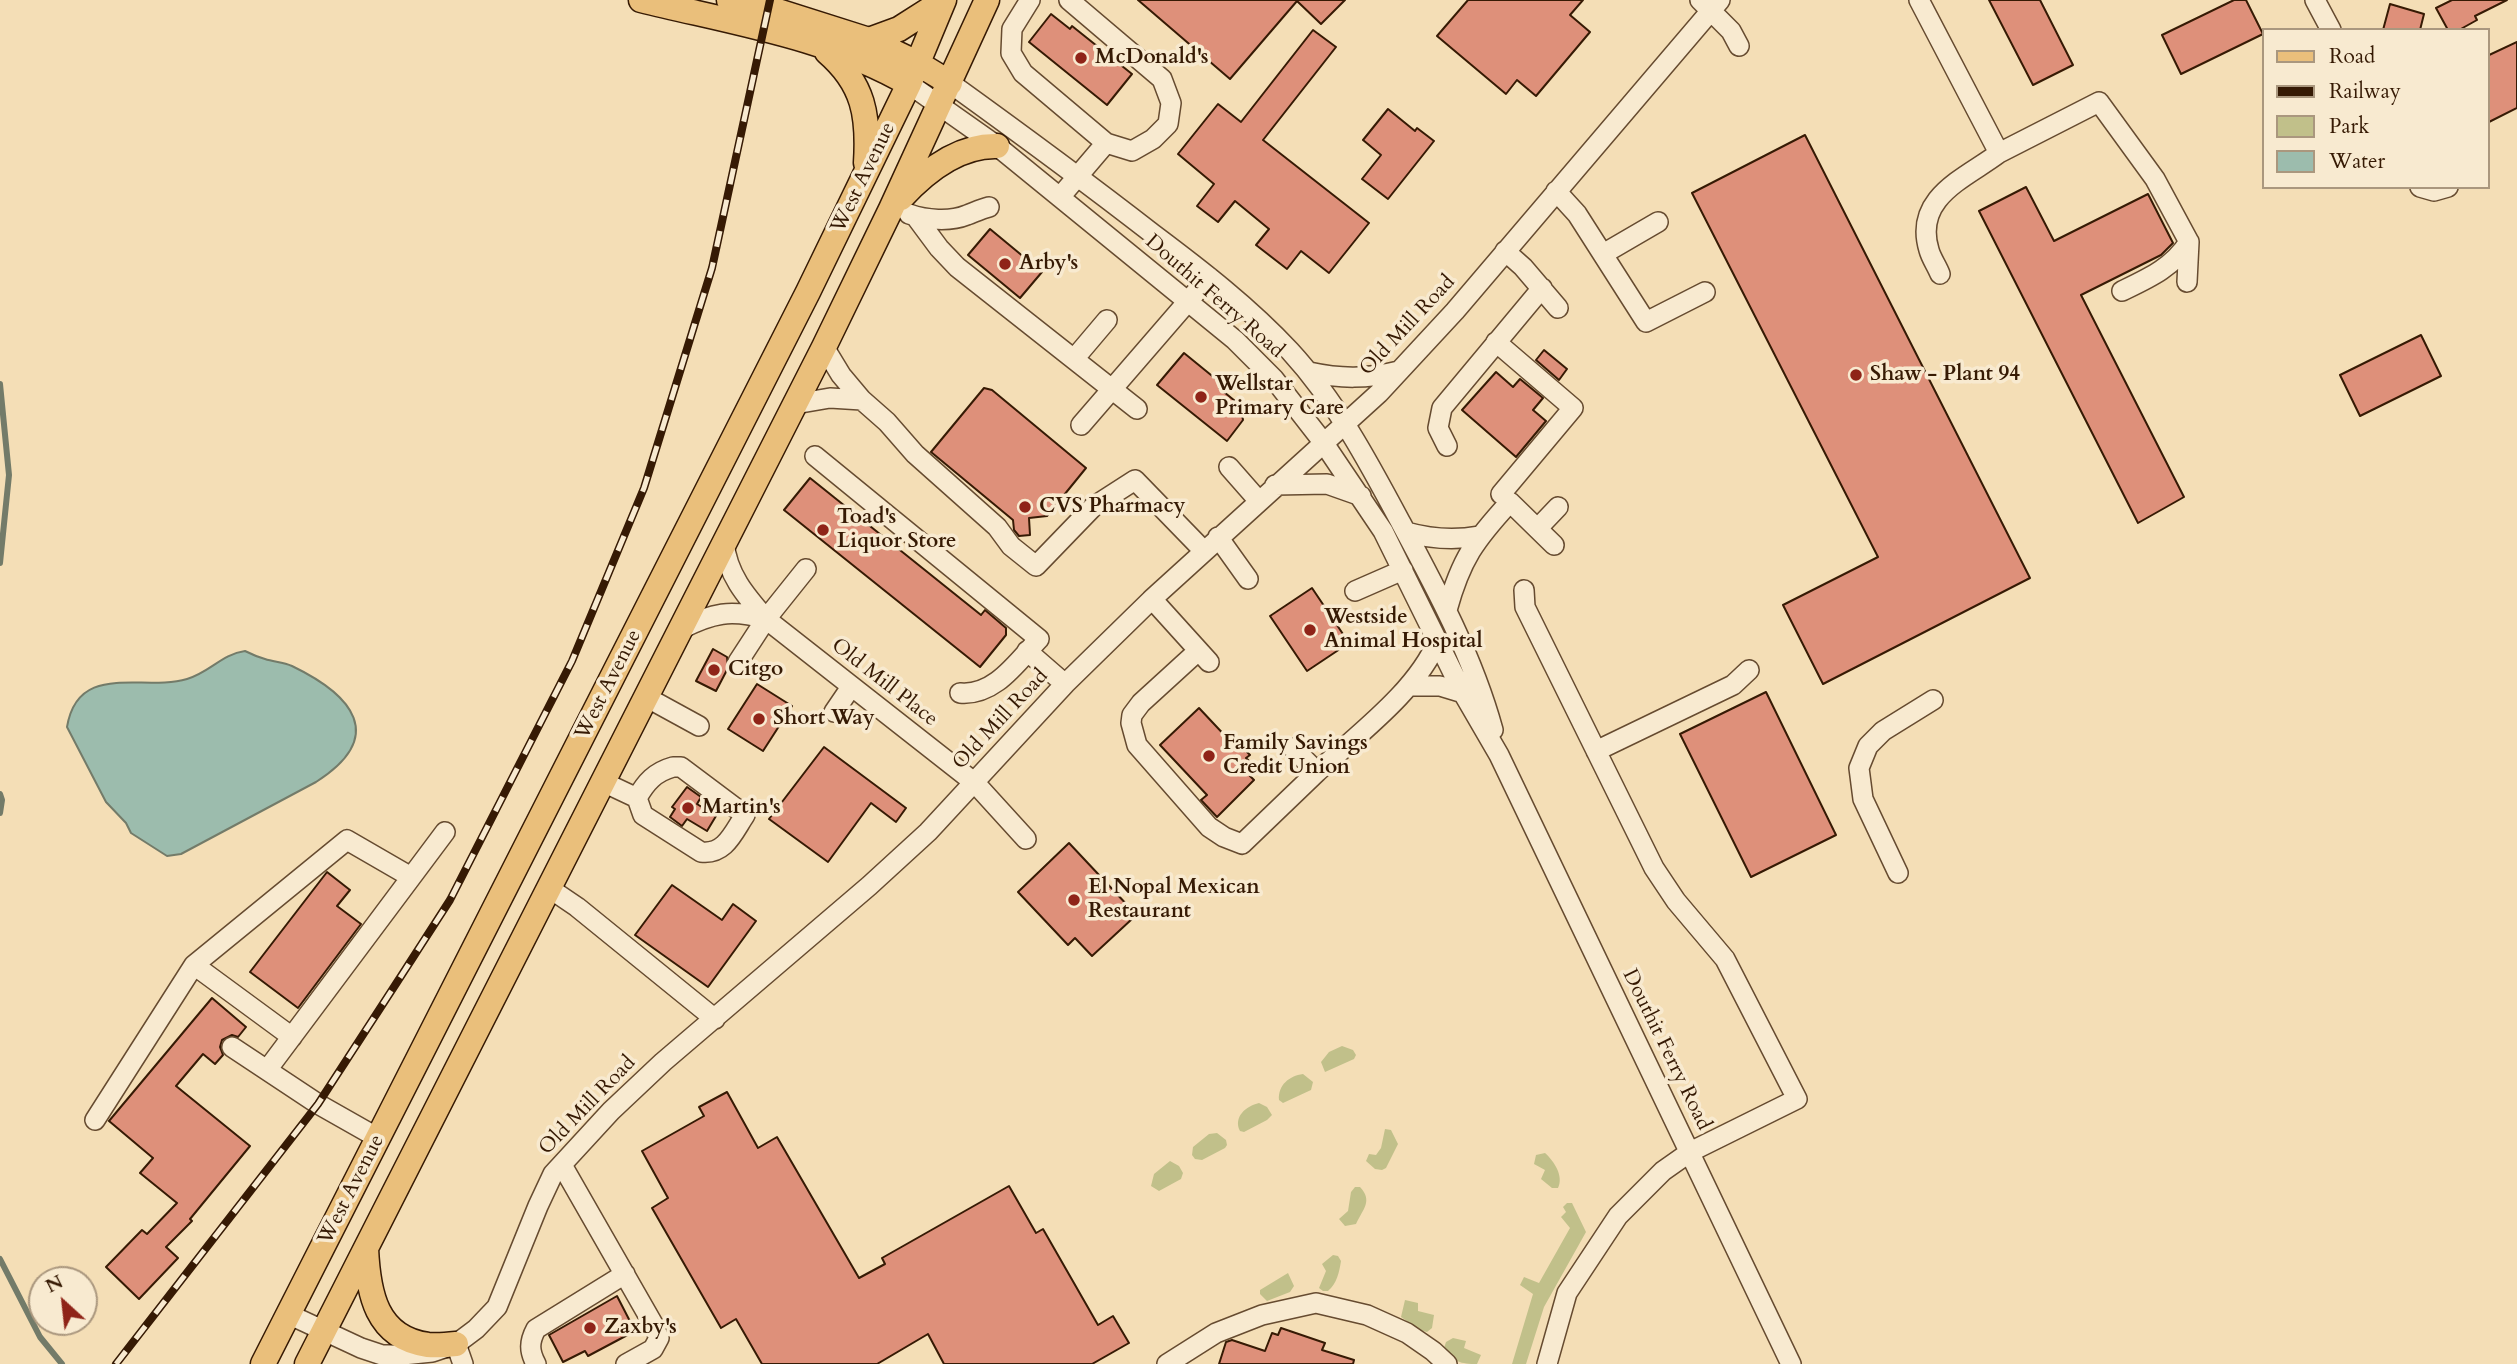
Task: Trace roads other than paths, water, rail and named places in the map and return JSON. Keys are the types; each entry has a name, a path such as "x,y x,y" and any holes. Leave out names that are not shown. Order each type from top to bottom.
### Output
{"main road":[{"path":"641,0 763,29 874,65 913,73"},
{"path":"729,0 768,8 869,40 944,93"},
{"path":"869,40 898,29 943,0"},
{"name":"West Avenue","path":"263,1364 645,615 865,175 913,73 943,0"},
{"name":"West Avenue","path":"307,1364 824,347 987,0"},
{"path":"821,46 849,76 861,97 867,127 865,175"},
{"path":"891,209 917,180 940,163 977,148 997,146"},
{"path":"366,1248 374,1303 392,1330 406,1339 459,1354"}],"street":[{"path":"1030,0 1013,29 1011,53 1023,73 1106,143 1132,151 1153,139 1168,124 1171,103 1162,79 1069,0"},
{"path":"1919,0 1999,153"},
{"path":"2315,0 2330,28"},
{"path":"1711,3 1739,46"},
{"name":"Old Mill Road","path":"288,1314 361,1348 382,1354 459,1354 476,1329 497,1307 553,1174 611,1111 870,886 928,832 1065,684 1203,550 1400,370 1455,312 1711,3"},
{"name":"Douthit Ferry Road","path":"944,93 997,146 1188,301 1256,360 1290,399 1361,496 1403,570 1463,692 1500,755 1791,1364"},
{"name":"Douthit Ferry Road","path":"944,93 1078,176 1209,277 1256,317 1309,372 1344,423 1447,610 1483,695 1500,755"},
{"path":"1940,274 1929,249 1927,232 1928,215 1941,193 1999,153 2099,102 2155,180 2189,242 2187,282"},
{"path":"1060,197 1106,143"},
{"path":"1556,191 1577,214 1646,322 1704,292"},
{"path":"891,209 916,217 939,219 965,216 989,207"},
{"path":"939,248 965,216"},
{"path":"916,217 957,267 1137,409"},
{"path":"1603,254 1658,222"},
{"path":"2122,291 2164,270 2179,258 2189,242"},
{"path":"1505,251 1558,308"},
{"path":"1082,425 1209,277"},
{"path":"1447,446 1438,428 1442,408 1542,288"},
{"path":"1074,359 1107,320"},
{"path":"1447,610 1458,576 1501,494 1573,408 1496,342"},
{"path":"824,347 841,376 862,400 915,454 997,527 1011,546 1036,566 1093,507 1135,480 1203,550"},
{"path":"1309,372 1344,379 1374,377 1400,370"},
{"path":"795,404 830,398 862,400"},
{"path":"814,456 1038,639 991,688 972,694 960,693"},
{"path":"1229,467 1258,500"},
{"path":"1275,485 1327,484 1361,496"},
{"path":"1501,494 1554,545"},
{"path":"1538,528 1558,507"},
{"path":"1406,532 1439,540 1479,536"},
{"path":"1218,537 1248,579"},
{"name":"Old Mill Place","path":"724,541 729,566 738,586 766,619 975,783 1026,839"},
{"path":"738,662 766,619 806,569"},
{"path":"1354,591 1403,570"},
{"path":"1524,590 1525,607 1664,885 1726,959 1797,1099 1690,1152 1663,1171 1618,1216 1567,1293 1548,1364"},
{"path":"1152,599 1203,657 1141,703 1132,715 1130,723 1137,745 1209,827 1242,844 1409,686 1425,665 1438,640"},
{"path":"681,629 710,615 724,613 766,619"},
{"path":"1027,651 1065,684"},
{"path":"1596,751 1733,685 1749,670"},
{"path":"1409,686 1440,686 1463,692"},
{"path":"834,712 850,687"},
{"path":"646,697 699,726"},
{"path":"1898,873 1863,799 1859,768 1868,746 1883,731 1933,700"},
{"path":"1293,748 1317,772"},
{"path":"603,782 701,852 711,854 722,849 745,816 678,763 646,782 640,807"},
{"path":"267,1070 445,832"},
{"path":"95,1120 194,965 347,840 411,877"},
{"path":"549,888 577,906 715,1018"},
{"path":"194,965 292,1037"},
{"path":"232,1047 318,1104 378,1138"},
{"path":"562,1165 659,1338 653,1349 626,1364"},
{"path":"536,1364 531,1354 530,1340 536,1329 625,1274"},
{"path":"1167,1364 1216,1333 1262,1315 1316,1303 1367,1315 1407,1333 1447,1364"}],"water":[{"path":"245,651 292,666 331,690 345,703 354,718 356,733 351,749 338,765 316,782 181,854 167,856 131,833 126,823 106,802 67,727 73,707 84,693 98,686 187,679 229,656"}],"waterway":[{"path":"0,384 9,475 0,563"},
{"path":"0,794 0,813"},
{"path":"0,1259 40,1337 62,1364"}],"railway":[{"path":"116,1364 318,1104 403,973 450,900 572,661 644,488 712,268 770,0"}],"place":[{"name":"McDonald's","path":"1081,58"},
{"name":"Arby's","path":"1005,264"},
{"name":"Shaw - Plant 94","path":"1856,375"},
{"name":"Wellstar Primary Care","path":"1201,397"},
{"name":"CVS Pharmacy","path":"1025,507"},
{"name":"Toad's Liquor Store","path":"823,530"},
{"name":"Westside Animal Hospital","path":"1310,630"},
{"name":"Citgo","path":"714,670"},
{"name":"Short Way","path":"759,719"},
{"name":"Family Savings Credit Union","path":"1209,756"},
{"name":"Martin's","path":"688,808"},
{"name":"El Nopal Mexican Restaurant","path":"1074,900"},
{"name":"Zaxby's","path":"590,1328"}]}
